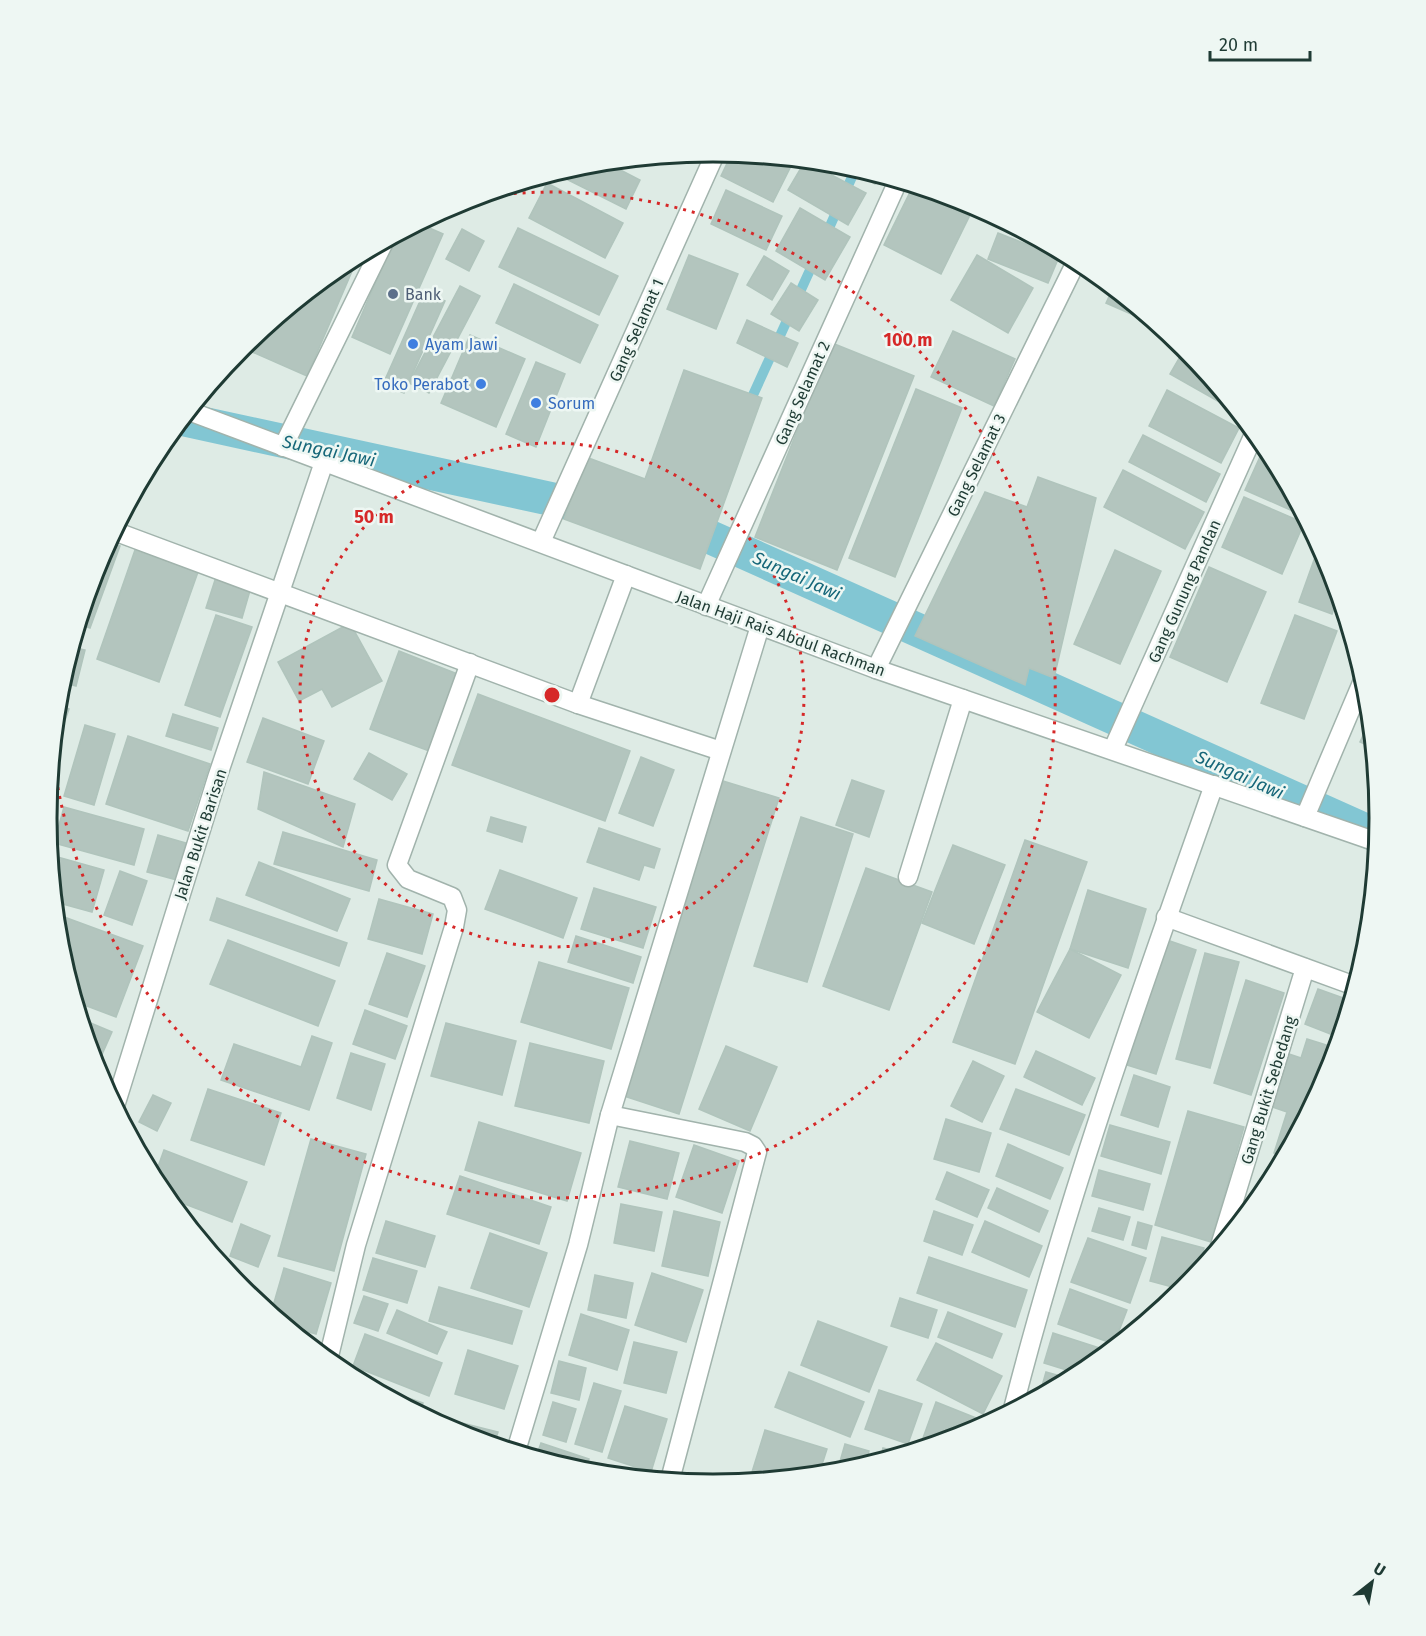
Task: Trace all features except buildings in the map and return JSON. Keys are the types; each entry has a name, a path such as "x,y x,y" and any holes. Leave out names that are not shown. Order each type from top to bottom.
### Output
{"street":[{"name":"Gang Selamat 1","path":"540,542 711,162"},
{"name":"Gang Selamat 2","path":"706,606 895,188"},
{"path":"283,447 378,255"},
{"name":"Gang Selamat 3","path":"876,669 1072,270"},
{"name":"Jalan Haji Rais Abdul Rachman","path":"197,414 501,526 760,627 1369,839"},
{"name":"Gang Gunung Pandan","path":"1113,749 1250,443"},
{"name":"Jalan Bukit Barisan","path":"119,1094 217,778 324,462"},
{"path":"122,534 279,595 578,704 721,751"},
{"path":"578,704 626,575"},
{"path":"518,1444 578,1245 610,1115 760,627"},
{"path":"330,1350 356,1245 454,927 457,910 452,897 408,879 397,865 470,663"},
{"path":"1305,817 1357,695"},
{"path":"908,877 963,699"},
{"path":"1016,1399 1043,1293 1173,896 1214,785"},
{"path":"1166,917 1348,983"},
{"name":"Gang Bukit Sebedang","path":"1226,1225 1305,968"},
{"path":"610,1115 745,1142 758,1152 672,1473"}],"waterway":[{"path":"825,237 852,177"},
{"path":"748,406 815,259"},
{"name":"Sungai Jawi","path":"192,421 597,509"},
{"name":"Sungai Jawi","path":"667,524 692,529 1369,832"}],"place":[{"name":"Bank","path":"393,294"},
{"name":"Ayam Jawi","path":"413,344"},
{"name":"Toko Perabot","path":"481,384"},
{"name":"Sorum","path":"536,403"}]}
